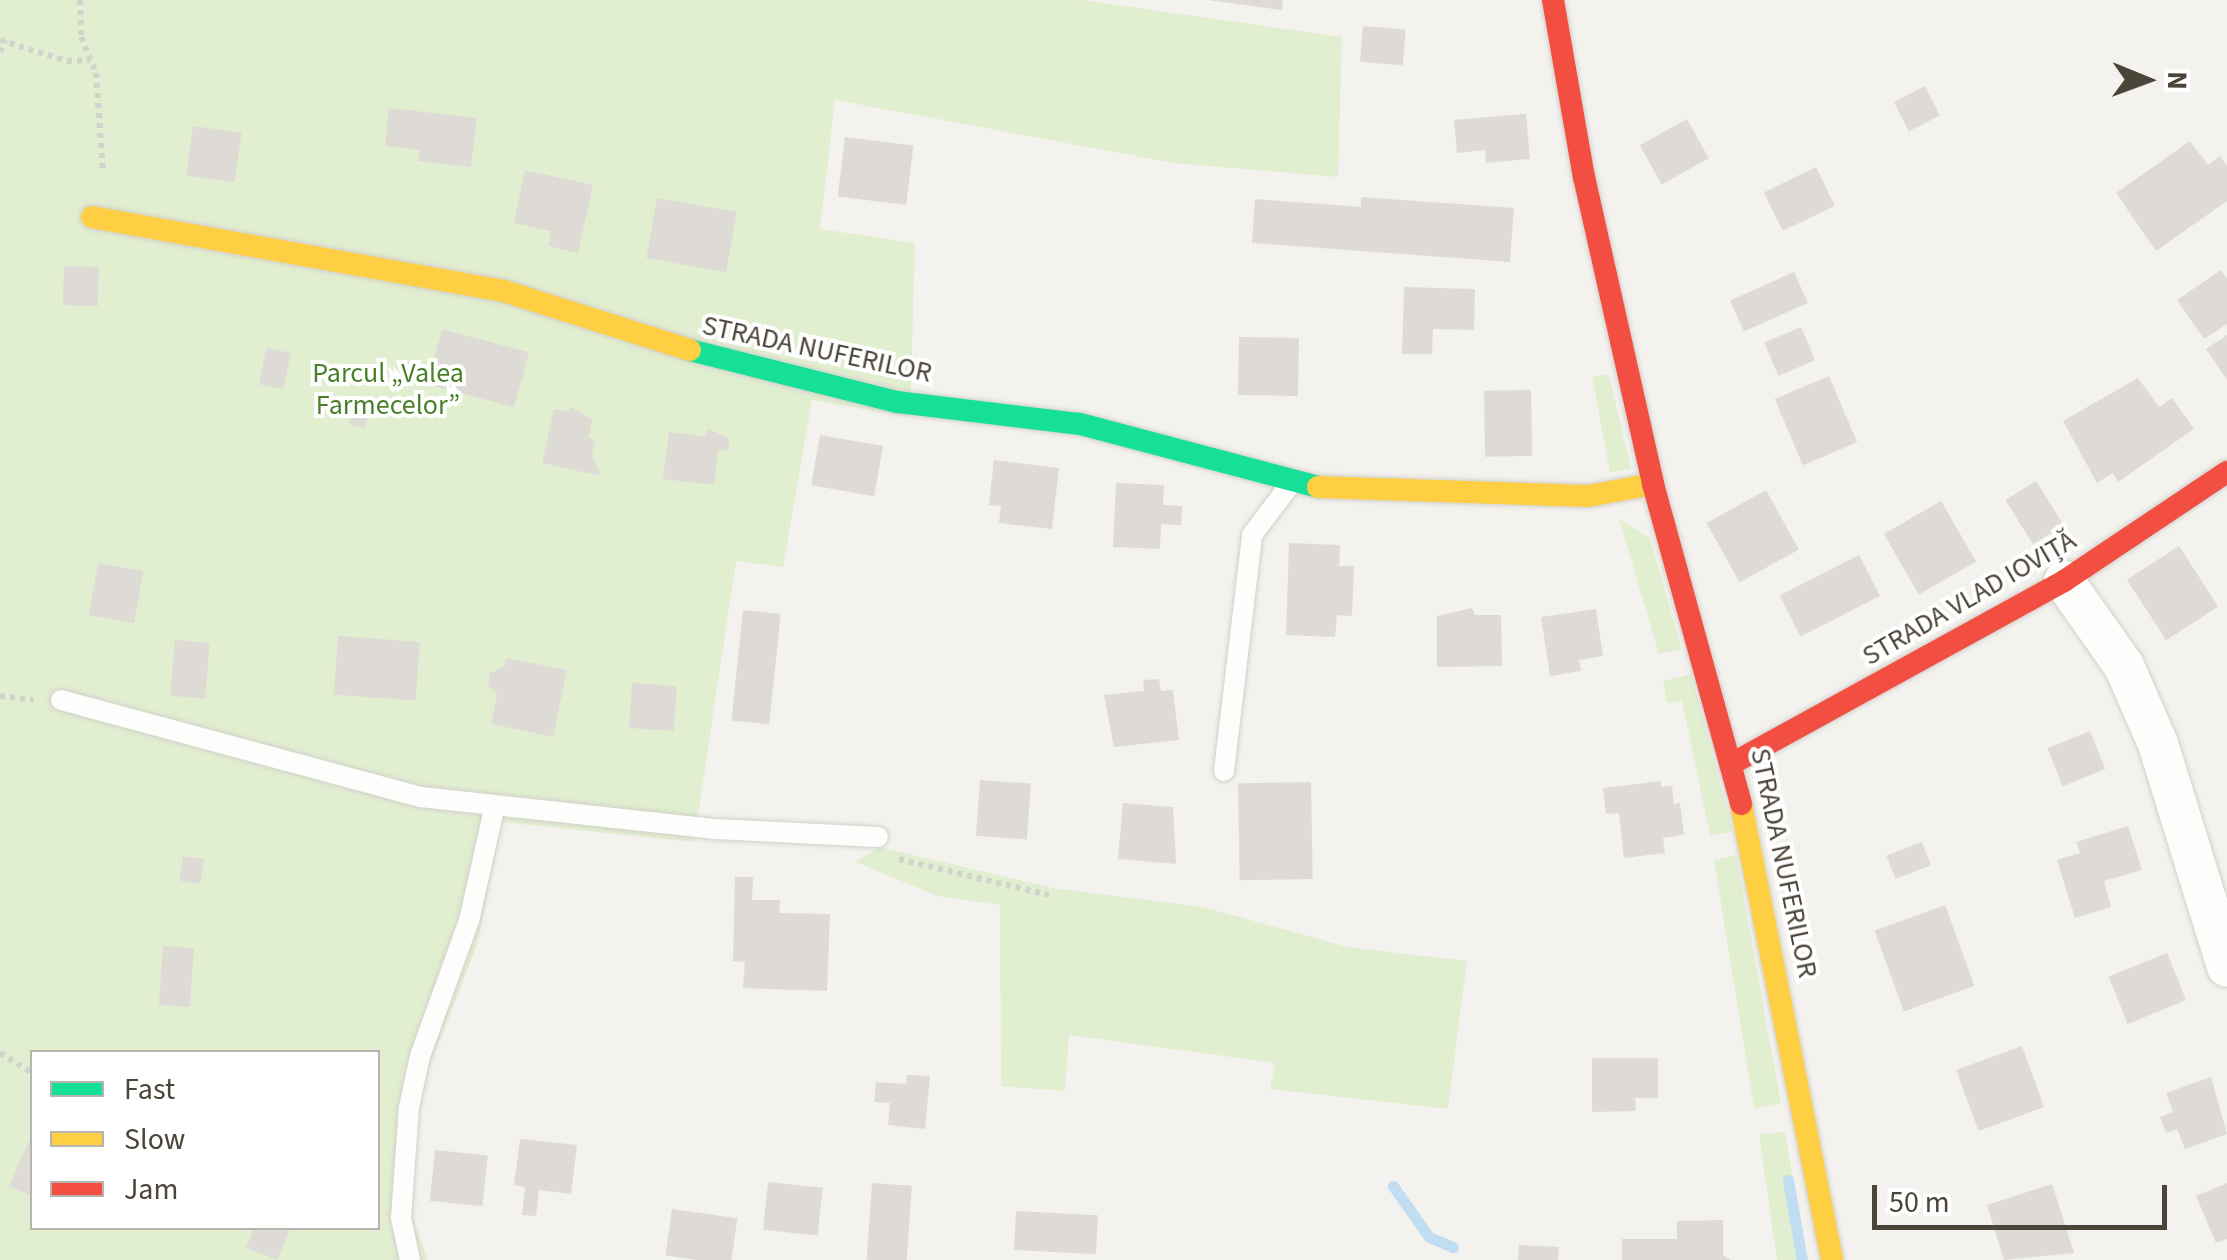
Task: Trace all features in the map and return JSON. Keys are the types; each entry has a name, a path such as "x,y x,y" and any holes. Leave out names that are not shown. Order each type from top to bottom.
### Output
{"street":[{"name":"STRADA NUFERILOR","path":"1553,0 1584,177 1653,484 1734,763 1832,1260"},
{"name":"STRADA NUFERILOR","path":"92,217 397,268 504,291 727,362 897,402 1080,424 1294,480 1371,494 1588,496 1653,484"},
{"name":"STRADA VLAD IOVIȚĂ","path":"1734,763 2064,581 2227,472"},
{"path":"2064,581 2124,666 2151,728 2227,967"}],"lane":[{"path":"1224,771 1252,536 1294,480"},
{"path":"60,700 353,780 494,809 878,837"},
{"path":"410,1260 401,1218 409,1106 420,1056 469,921 494,809"}],"path":[{"path":"80,0 80,37 90,60 103,178 116,221"},
{"path":"0,52 2,40 67,61 90,60"},
{"path":"837,835 873,852 1049,895"},
{"path":"0,1053 30,1072"}],"green space":[{"name":"Parcul „Valea Farmecelor”","path":"0,0 1082,0 1342,37 1338,177 1174,163 835,100 820,229 915,243 910,417 812,400 783,567 736,561 694,842 502,822 477,945 414,1105 410,1212 428,1260 0,1260"},
{"path":"1609,375 1631,468 1610,473 1592,376"},
{"path":"1619,519 1650,538 1681,649 1659,654"},
{"path":"1691,674 1733,832 1710,835 1682,701 1667,703 1663,681"},
{"path":"879,847 1053,888 1203,907 1348,947 1467,961 1448,1109 1270,1089 1275,1063 1069,1035 1065,1091 1001,1086 1000,905 937,896 856,862"},
{"path":"1736,855 1781,1103 1754,1108 1714,860"},
{"path":"1785,1132 1807,1260 1777,1260 1759,1134"}],"building":[{"path":"1208,0 1283,0 1282,10"},
{"path":"1363,26 1406,30 1403,66 1360,62"},
{"path":"1925,86 1940,115 1909,131 1894,102"},
{"path":"389,108 477,118 471,167 418,161 420,150 385,146"},
{"path":"1526,114 1530,159 1486,163 1485,150 1457,153 1454,120"},
{"path":"1687,119 1709,158 1662,185 1640,145"},
{"path":"193,126 242,133 235,182 186,176"},
{"path":"845,137 913,145 906,205 838,197"},
{"path":"2190,141 2208,165 2220,156 2227,166 2227,201 2156,251 2116,193"},
{"path":"1816,167 1835,206 1783,231 1764,192"},
{"path":"525,170 593,185 578,253 548,246 551,231 514,223"},
{"path":"1361,197 1514,208 1510,262 1252,243 1255,199 1361,207"},
{"path":"657,198 737,212 726,272 646,258"},
{"path":"64,266 99,267 98,306 63,305"},
{"path":"2221,270 2227,279 2227,324 2204,339 2177,300"},
{"path":"1794,272 1808,303 1744,332 1730,300"},
{"path":"1404,287 1475,289 1474,330 1433,329 1432,354 1402,354"},
{"path":"1801,327 1815,360 1778,376 1764,343"},
{"path":"442,329 529,352 514,407 427,384"},
{"path":"2227,335 2227,380 2206,349"},
{"path":"1239,337 1299,338 1298,396 1238,395"},
{"path":"266,348 291,353 283,389 259,384"},
{"path":"1829,376 1857,442 1803,465 1775,399"},
{"path":"2138,378 2159,407 2172,398 2194,429 2118,482 2113,473 2097,483 2063,421"},
{"path":"1531,390 1532,456 1485,457 1484,391"},
{"path":"356,396 372,400 365,428 349,424"},
{"path":"570,406 592,420 588,438 595,440 592,454 601,476 542,463 554,409 569,412"},
{"path":"708,429 729,438 729,451 718,450 714,485 663,479 669,432 704,436"},
{"path":"820,435 883,446 874,496 811,485"},
{"path":"994,460 1059,468 1052,529 999,523 1001,506 989,505"},
{"path":"2036,481 2064,525 2033,544 2005,500"},
{"path":"1116,483 1164,485 1163,505 1182,506 1181,525 1161,524 1160,549 1113,547"},
{"path":"1766,490 1799,549 1739,582 1707,523"},
{"path":"1941,501 1976,562 1919,595 1884,534"},
{"path":"1289,543 1340,545 1339,566 1354,566 1352,616 1337,615 1335,637 1286,635"},
{"path":"2179,546 2218,606 2166,640 2127,580"},
{"path":"1859,555 1880,596 1801,636 1780,595"},
{"path":"98,563 143,571 134,623 89,615"},
{"path":"1472,608 1475,615 1501,615 1502,666 1437,667 1437,616"},
{"path":"1596,609 1603,656 1579,660 1581,671 1550,676 1541,617"},
{"path":"743,610 781,614 769,724 731,720"},
{"path":"338,636 420,642 416,701 334,695"},
{"path":"175,640 210,643 205,699 170,696"},
{"path":"506,658 567,670 553,737 491,724 497,694 488,686 490,673 504,667"},
{"path":"1159,679 1161,691 1173,690 1179,740 1114,747 1104,695 1144,691 1143,680"},
{"path":"632,683 677,686 674,731 629,728"},
{"path":"2090,731 2105,769 2063,786 2047,748"},
{"path":"980,780 1031,784 1027,839 976,836"},
{"path":"1661,781 1661,787 1672,786 1674,804 1680,803 1684,835 1663,838 1665,853 1624,858 1619,813 1606,814 1603,788"},
{"path":"1311,782 1313,879 1240,880 1238,783"},
{"path":"1123,803 1173,807 1176,864 1118,859"},
{"path":"2128,826 2142,870 2104,881 2111,907 2075,918 2057,860 2080,853 2076,842"},
{"path":"1922,842 1931,865 1895,879 1887,856"},
{"path":"183,856 204,859 200,884 180,881"},
{"path":"735,877 753,877 752,900 780,900 779,913 830,914 827,991 743,988 745,962 733,961"},
{"path":"1945,905 1974,986 1904,1011 1875,931"},
{"path":"163,946 194,948 190,1007 159,1005"},
{"path":"2167,953 2186,1000 2128,1024 2109,977"},
{"path":"2022,1046 2044,1107 1978,1131 1956,1070"},
{"path":"1592,1058 1658,1058 1658,1098 1635,1098 1636,1111 1592,1112"},
{"path":"907,1075 930,1076 925,1129 888,1125 890,1103 874,1102 876,1082 906,1084"},
{"path":"2211,1077 2227,1134 2185,1149 2177,1129 2166,1133 2160,1117 2173,1112 2166,1093"},
{"path":"30,1139 30,1195 9,1186"},
{"path":"520,1139 577,1145 571,1194 539,1190 536,1216 522,1215 525,1187 514,1185"},
{"path":"435,1150 488,1156 482,1206 430,1201"},
{"path":"768,1182 823,1188 818,1235 763,1230"},
{"path":"872,1183 912,1186 907,1260 867,1260"},
{"path":"2227,1183 2227,1239 2216,1243 2196,1196"},
{"path":"2052,1184 2074,1253 2004,1260 1987,1205"},
{"path":"672,1209 737,1218 731,1260 665,1256"},
{"path":"1016,1211 1098,1215 1096,1254 1014,1250"},
{"path":"1723,1220 1723,1255 1731,1260 1622,1260 1622,1239 1677,1239 1677,1221"},
{"path":"253,1230 290,1230 277,1260 246,1248"},
{"path":"1519,1245 1559,1247 1558,1260 1518,1260"}],"waterway":[{"path":"1788,1180 1802,1260"},
{"path":"1393,1186 1429,1237 1453,1247"}],"traffic: fast":[{"path":"690,350 897,402 1080,424 1318,487"}],"traffic: slow":[{"path":"92,217 504,291 690,350"},
{"path":"1318,487 1588,496 1653,484"},
{"path":"1741,804 1832,1260"}],"traffic: jam":[{"path":"1553,0 1584,177 1653,484 1741,804"},
{"path":"1733,763 2064,581 2227,472"}]}
